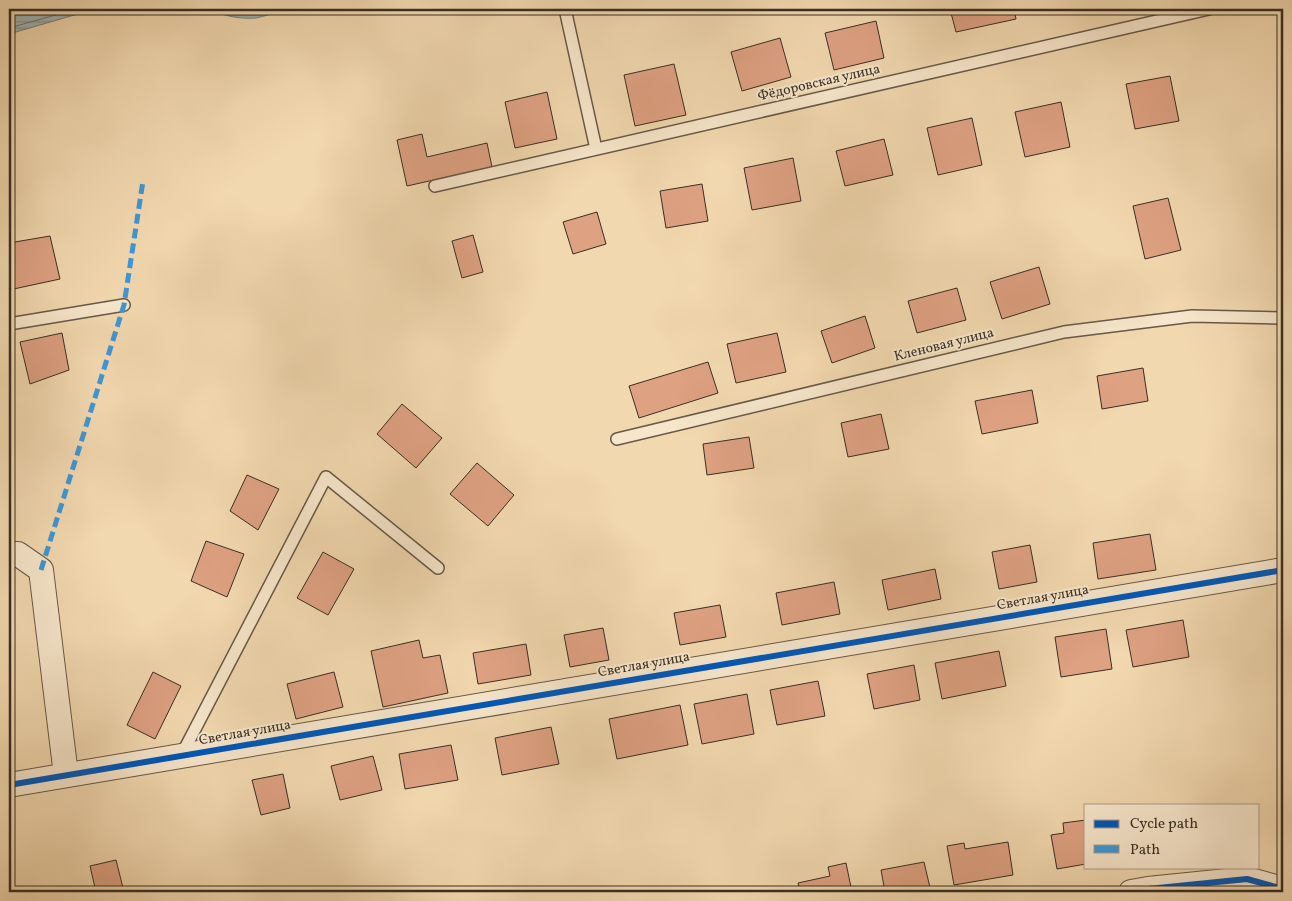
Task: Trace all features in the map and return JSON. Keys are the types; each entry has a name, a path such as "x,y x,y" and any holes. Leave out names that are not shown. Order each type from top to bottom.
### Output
{"street":[{"path":"9,554 18,554 41,570 66,776"},
{"name":"Светлая улица","path":"9,785 1283,570"},
{"path":"1131,892 1247,879 1283,890"}],"lane":[{"path":"565,9 596,149"},
{"name":"Фёдоровская улица","path":"435,186 1209,9"},
{"path":"9,324 124,306"},
{"name":"Кленовая улица","path":"617,439 1064,332 1192,316 1283,318"},
{"path":"181,756 326,477 438,568"}],"water":[{"path":"9,9 95,9 9,34"},
{"path":"212,9 287,9 256,18 239,18 228,16"}],"building":[{"path":"950,9 1014,9 1016,19 956,32"},
{"path":"876,21 884,58 834,70 825,33"},
{"path":"780,38 791,77 742,91 731,52"},
{"path":"674,64 686,115 635,126 624,75"},
{"path":"1170,76 1179,121 1135,129 1126,84"},
{"path":"547,92 557,139 515,148 505,102"},
{"path":"1061,102 1070,147 1025,157 1015,112"},
{"path":"972,118 982,165 938,175 927,128"},
{"path":"422,134 427,157 487,143 492,167 407,186 397,140"},
{"path":"884,139 893,175 845,186 836,151"},
{"path":"793,158 801,201 752,210 744,168"},
{"path":"702,184 708,221 666,228 660,191"},
{"path":"1168,198 1181,250 1145,259 1133,206"},
{"path":"597,212 606,244 573,254 563,222"},
{"path":"473,235 483,272 462,278 452,241"},
{"path":"50,236 60,279 9,290 9,243"},
{"path":"1039,267 1050,304 1002,319 990,282"},
{"path":"957,288 966,320 917,333 908,301"},
{"path":"865,316 875,348 832,363 821,331"},
{"path":"62,333 69,370 30,384 20,342"},
{"path":"777,333 786,372 736,383 727,344"},
{"path":"708,362 718,393 639,418 629,386"},
{"path":"1143,368 1148,401 1102,409 1097,376"},
{"path":"1032,390 1038,423 982,434 975,401"},
{"path":"402,404 442,438 416,468 377,434"},
{"path":"881,414 889,449 848,457 841,423"},
{"path":"749,437 754,468 707,475 703,444"},
{"path":"477,463 514,495 488,526 450,494"},
{"path":"247,475 279,489 258,530 230,511"},
{"path":"1150,534 1156,570 1098,579 1093,543"},
{"path":"206,541 244,554 227,597 191,581"},
{"path":"1030,545 1037,582 999,589 992,552"},
{"path":"323,552 354,569 328,615 297,598"},
{"path":"935,569 941,599 888,610 882,580"},
{"path":"834,582 840,614 782,625 776,593"},
{"path":"720,605 726,637 680,645 674,613"},
{"path":"1183,620 1189,657 1133,667 1126,630"},
{"path":"603,628 609,660 570,667 564,635"},
{"path":"1106,629 1112,669 1061,677 1055,637"},
{"path":"419,640 423,658 440,655 448,693 383,707 371,651"},
{"path":"526,644 531,675 478,684 473,653"},
{"path":"999,651 1006,686 942,699 935,663"},
{"path":"914,665 920,700 874,709 867,674"},
{"path":"153,672 181,686 155,739 127,725"},
{"path":"334,672 343,707 296,719 287,684"},
{"path":"818,681 825,716 777,725 770,690"},
{"path":"747,694 754,734 702,744 694,704"},
{"path":"680,705 688,745 617,759 609,719"},
{"path":"551,727 559,764 502,775 495,738"},
{"path":"451,745 458,780 405,789 399,754"},
{"path":"373,756 382,790 340,800 331,766"},
{"path":"283,774 290,808 261,815 252,780"},
{"path":"1084,820 1084,864 1057,869 1051,835 1064,833 1063,823"},
{"path":"1008,842 1013,875 954,885 947,846 964,843 965,849"},
{"path":"116,860 124,892 96,892 90,866"},
{"path":"924,862 931,892 885,892 881,870"},
{"path":"846,863 852,892 789,892 788,889 799,887 798,883 830,876 828,867"},
{"path":"742,887 743,892 715,892"}],"marked path":[{"path":"41,570 124,305 143,181"}],"cycle path":[{"path":"9,785 1283,570"},
{"path":"1131,892 1247,879 1283,889"}]}
